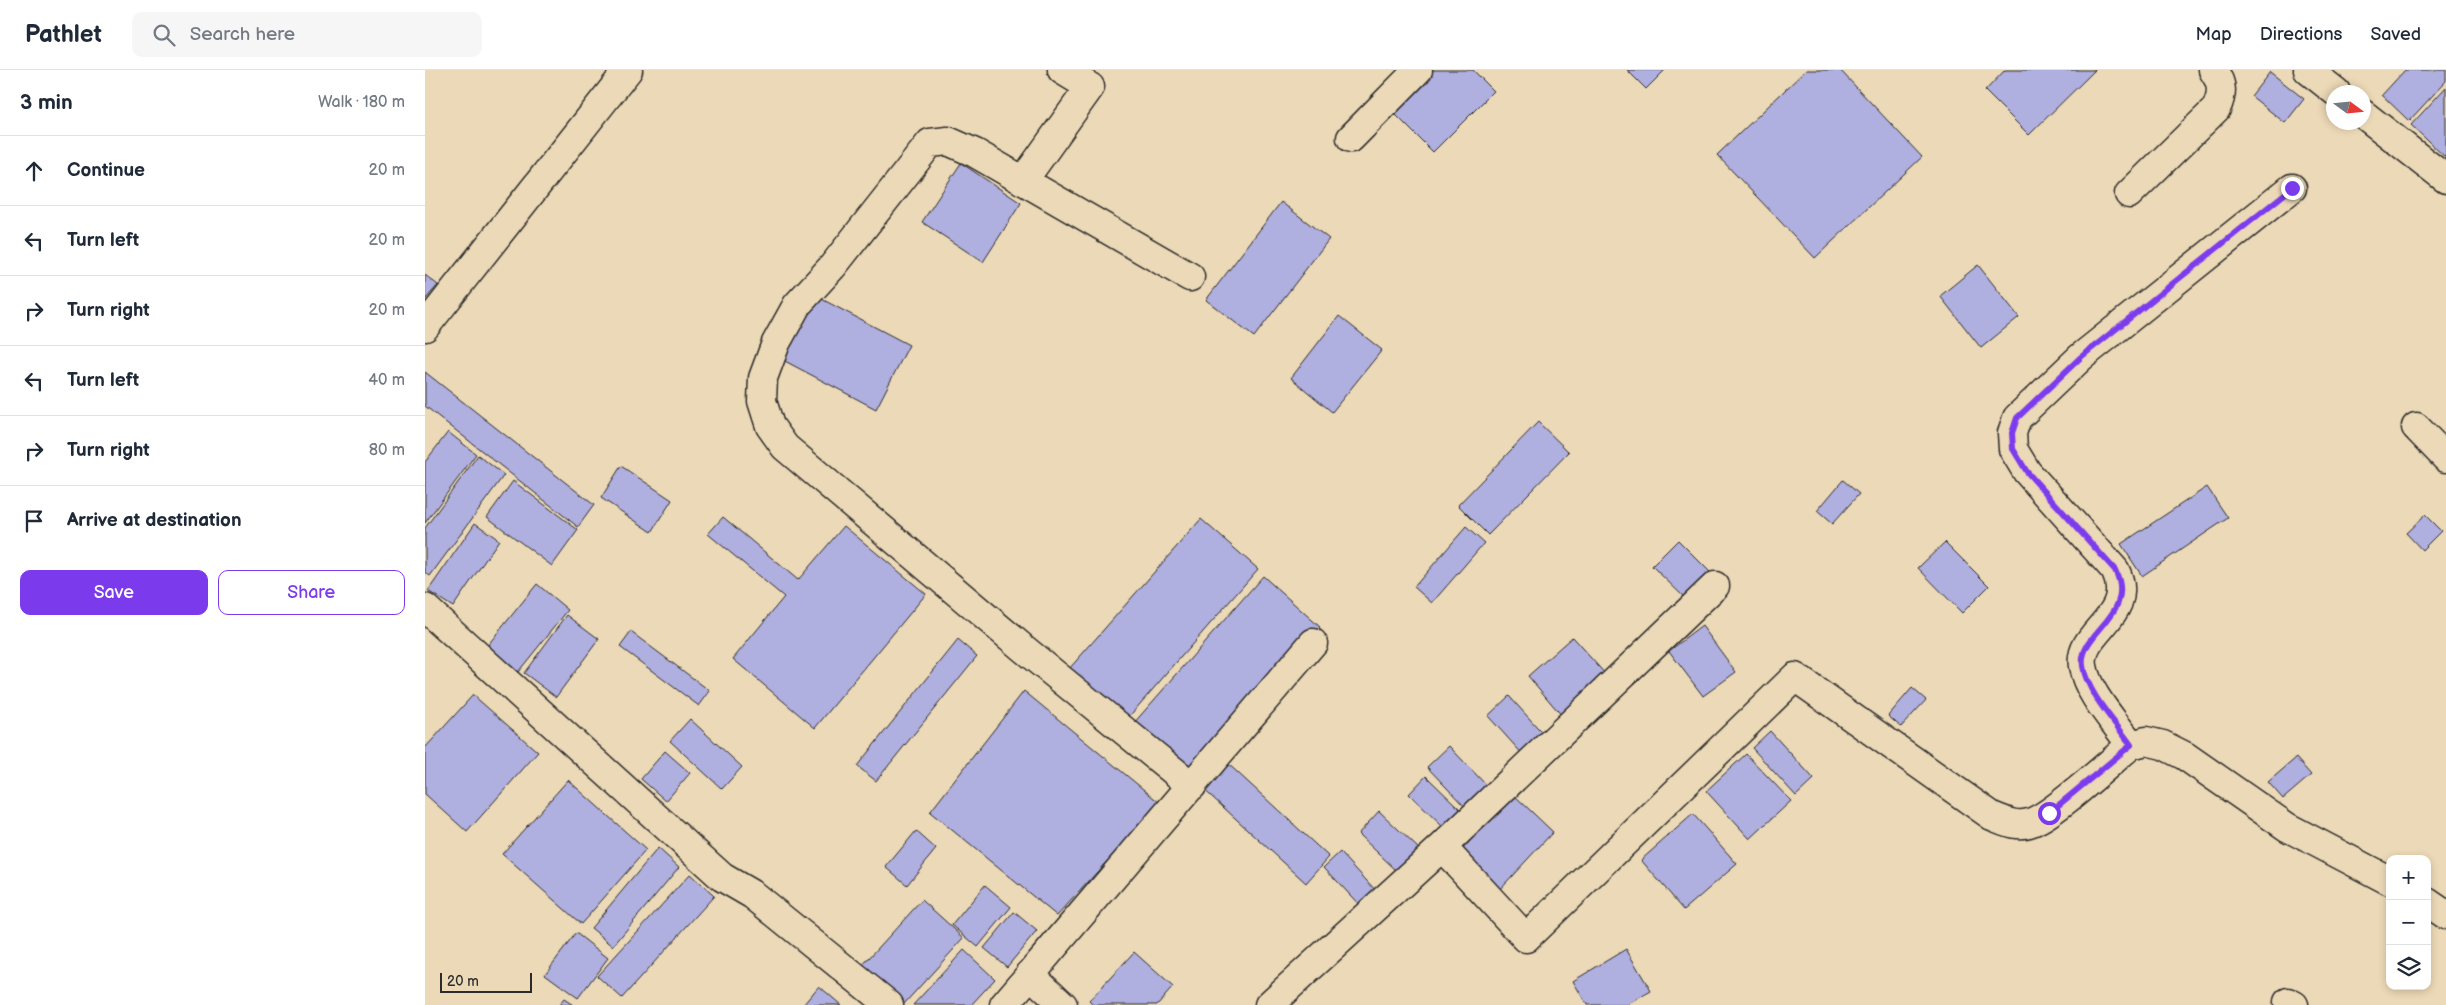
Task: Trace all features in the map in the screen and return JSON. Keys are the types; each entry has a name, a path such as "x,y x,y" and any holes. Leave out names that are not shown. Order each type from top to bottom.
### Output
{"street":[{"path":"425,327 628,70"},
{"path":"1023,181 1090,87 1062,70"},
{"path":"1351,138 1418,70"},
{"path":"2129,194 2216,109 2221,98 2222,89 2213,70"},
{"path":"2308,70 2327,85"},
{"path":"2371,120 2446,179"},
{"path":"1189,277 975,153 948,141 929,144 839,259 797,304 776,343 763,378 762,402 770,426 785,446 1025,649 1192,786"},
{"path":"2131,745 2088,685 2082,664 2087,649 2121,600 2122,583 2115,570 2027,472 2013,449 2012,433 2017,418 2081,357 2292,188"},
{"path":"2416,426 2446,458"},
{"path":"1269,1005 1442,847 1715,586"},
{"path":"425,608 722,877 753,895 889,1005"},
{"path":"1004,1005 1313,643"},
{"path":"1442,847 1526,938 1795,677 1993,816 2012,825 2030,823 2049,813 2131,745 2146,741 2163,745 2185,756 2287,827 2386,879"},
{"path":"2431,905 2446,915"},
{"path":"1030,974 1063,1005"}],"building":[{"path":"1433,70 1473,70 1494,91 1433,152 1392,111"},
{"path":"1627,70 1665,70 1646,89"},
{"path":"1806,70 1840,70 1922,157 1815,258 1717,155"},
{"path":"2005,70 2095,70 2029,135 1985,91"},
{"path":"2405,70 2446,70 2446,81 2409,121 2382,95"},
{"path":"2270,72 2304,99 2285,123 2251,96"},
{"path":"2446,87 2446,158 2411,125"},
{"path":"961,163 1021,203 983,262 922,222"},
{"path":"1281,202 1329,239 1254,337 1206,300"},
{"path":"1978,265 2019,317 1981,348 1940,296"},
{"path":"425,275 438,285 425,300"},
{"path":"814,295 909,345 876,409 781,359"},
{"path":"1339,316 1382,350 1332,412 1291,378"},
{"path":"425,372 594,505 578,527 425,406"},
{"path":"1538,422 1569,452 1488,535 1458,505"},
{"path":"448,432 476,454 425,523 425,462"},
{"path":"478,455 504,475 430,576 425,572 425,528"},
{"path":"621,466 672,500 652,532 601,498"},
{"path":"1843,480 1859,494 1832,524 1817,511"},
{"path":"513,481 578,530 552,566 487,517"},
{"path":"2207,487 2228,518 2142,576 2121,544"},
{"path":"2425,515 2441,531 2422,550 2406,533"},
{"path":"723,517 798,580 844,526 926,594 815,728 733,659 784,597 708,534"},
{"path":"1201,519 1258,569 1126,720 1069,669"},
{"path":"475,523 499,540 453,607 428,591"},
{"path":"1466,527 1484,543 1432,603 1414,587"},
{"path":"1678,540 1714,576 1689,602 1652,566"},
{"path":"1945,542 1989,586 1962,613 1918,568"},
{"path":"1263,576 1320,627 1190,774 1133,724"},
{"path":"537,584 568,610 518,672 487,646"},
{"path":"567,615 599,639 556,697 524,673"},
{"path":"1702,626 1736,672 1703,696 1669,651"},
{"path":"631,632 710,691 699,706 620,647"},
{"path":"1572,637 1608,677 1563,717 1528,676"},
{"path":"958,640 977,656 876,781 857,766"},
{"path":"1912,688 1926,700 1901,727 1888,716"},
{"path":"1024,691 1160,803 1057,916 930,812"},
{"path":"473,695 538,752 467,832 425,794 425,748"},
{"path":"1509,696 1547,738 1525,757 1488,716"},
{"path":"690,719 742,767 722,789 670,741"},
{"path":"1770,731 1814,779 1796,796 1752,748"},
{"path":"1449,746 1487,786 1465,807 1427,767"},
{"path":"665,751 690,773 666,801 641,779"},
{"path":"1746,754 1791,801 1750,839 1706,791"},
{"path":"2296,758 2311,775 2283,799 2268,782"},
{"path":"1224,760 1329,857 1306,883 1200,786"},
{"path":"1426,776 1463,812 1446,830 1409,794"},
{"path":"568,780 646,850 581,924 502,854"},
{"path":"1513,794 1553,832 1499,890 1460,852"},
{"path":"1379,811 1419,849 1398,872 1358,834"},
{"path":"1693,814 1737,864 1684,910 1641,860"},
{"path":"916,831 936,849 907,885 886,867"},
{"path":"658,848 679,867 613,946 591,928"},
{"path":"1340,852 1379,894 1363,909 1324,867"},
{"path":"690,874 714,896 622,998 597,976"},
{"path":"985,885 1011,907 978,947 952,925"},
{"path":"922,900 964,938 903,1005 900,1005 859,969"},
{"path":"1014,912 1037,931 1007,967 984,948"},
{"path":"576,933 608,958 578,998 545,974"},
{"path":"1626,949 1651,991 1627,1005 1587,1005 1573,981"},
{"path":"964,950 995,979 971,1005 913,1005"},
{"path":"1134,952 1173,987 1157,1005 1093,1005 1089,1001"},
{"path":"819,986 841,1005 803,1005"},
{"path":"564,999 573,1005 559,1005"}],"route":[{"path":"2049,813 2131,745 2088,685 2082,664 2087,649 2121,600 2122,583 2115,570 2027,472 2013,449 2012,433 2017,418 2081,357 2292,188"}]}
